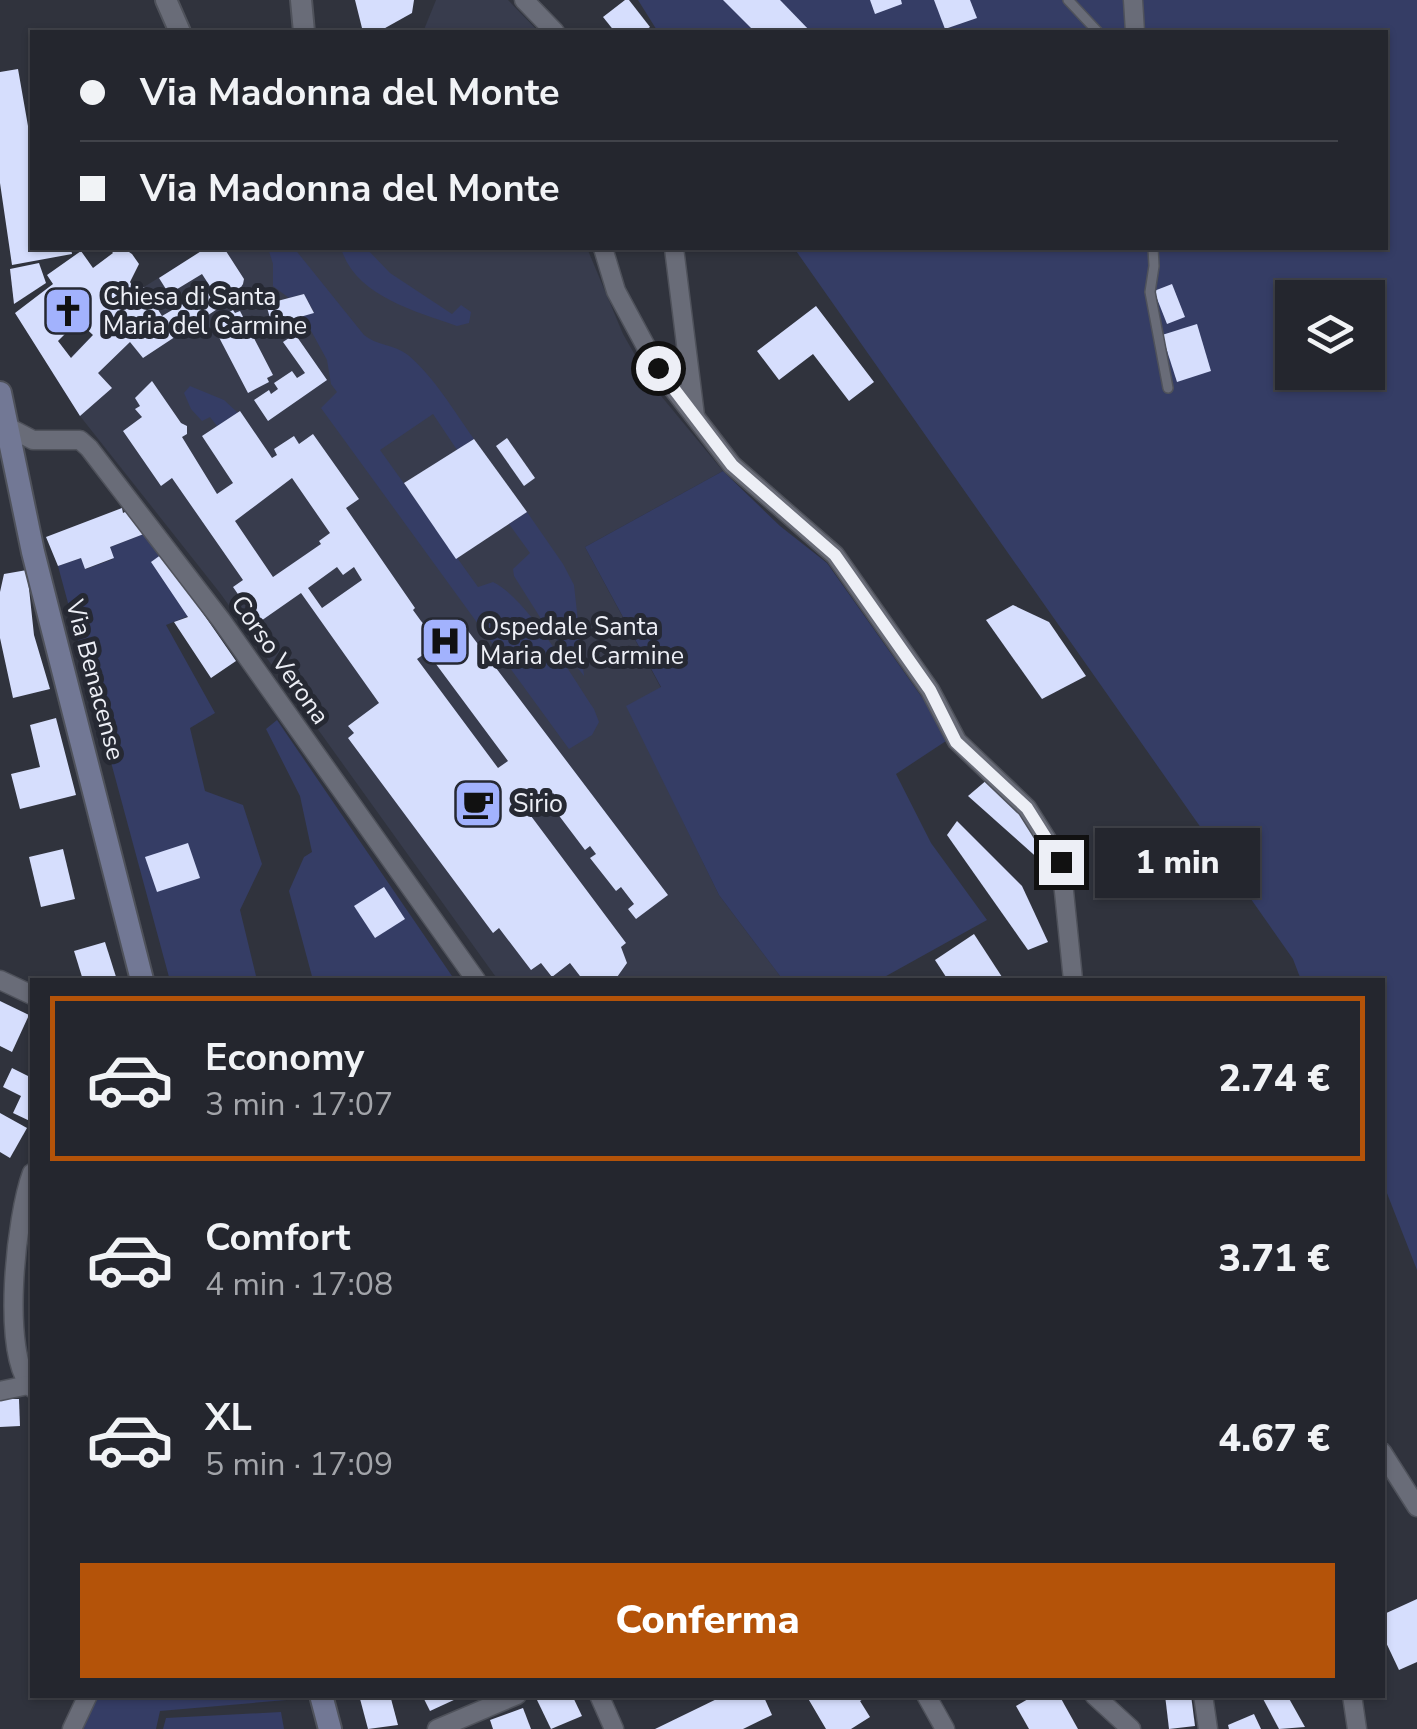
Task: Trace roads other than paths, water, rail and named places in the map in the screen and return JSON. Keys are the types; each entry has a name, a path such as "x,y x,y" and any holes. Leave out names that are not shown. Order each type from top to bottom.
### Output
{"main road":[{"name":"Via Benacense","path":"0,393 34,552 142,978"},
{"path":"322,1698 330,1729"}],"street":[{"path":"166,0 179,30"},
{"path":"301,0 304,30"},
{"path":"524,0 554,30"},
{"path":"1133,0 1135,30"},
{"path":"604,250 616,292 649,353 695,417 732,465 835,555 930,690 956,742 1027,808 1061,862 1073,978"},
{"path":"674,250 695,417"},
{"name":"Corso Verona","path":"6,426 33,440 80,440 89,448 221,620 475,978"},
{"path":"0,980 30,994"},
{"path":"0,1391 30,1387 20,1373 16,1344 14,1263 18,1221 30,1180"},
{"path":"1385,1457 1417,1507"},
{"path":"72,1729 87,1698"},
{"path":"437,1729 470,1723 511,1698"},
{"path":"600,1698 614,1729"},
{"path":"928,1698 945,1729"},
{"path":"1097,1698 1131,1729"},
{"path":"1203,1698 1208,1729"},
{"path":"1352,1698 1357,1729"}],"lane":[{"path":"1068,0 1096,30"},
{"path":"1153,250 1150,292 1168,388"}],"place":[{"name":"Chiesa di Santa Maria del Carmine","path":"68,311"},
{"name":"Ospedale Santa Maria del Carmine","path":"445,641"},
{"name":"Sirio","path":"478,804"}]}
